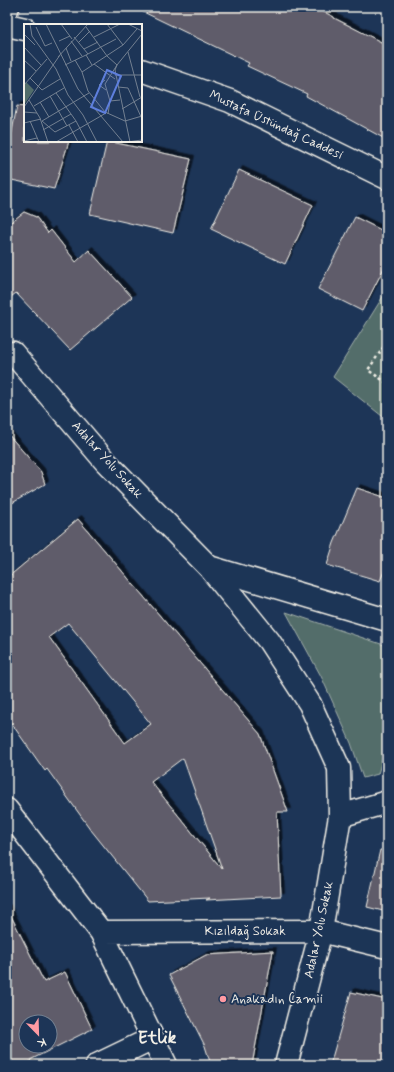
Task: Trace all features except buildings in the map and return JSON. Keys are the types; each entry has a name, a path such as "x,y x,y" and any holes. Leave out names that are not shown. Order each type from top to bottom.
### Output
{"street":[{"path":"7,25 24,29"},
{"name":"Mustafa Üstündağ Caddesi","path":"142,70 230,101 387,178"},
{"name":"Adalar Yolu Sokak","path":"9,351 105,461 209,567 269,641 310,704 339,768 340,816 321,931 286,1065"},
{"name":"Adalar Yolu Sokak","path":"209,567 387,620"},
{"path":"340,816 387,802"},
{"path":"7,810 101,932 166,1065"},
{"name":"Kızıldağ Sokak","path":"101,932 321,931 387,947"},
{"path":"97,1065 153,1038"}],"path":[{"path":"387,342 368,370 387,383"}],"green space":[{"path":"387,290 387,420 333,377"},
{"path":"286,612 387,646 387,742 378,774 363,778 351,743 321,676"}],"place":[{"name":"Anakadın Camii","path":"223,999"}],"district":[{"name":"Etlik","path":"157,1038"}]}
